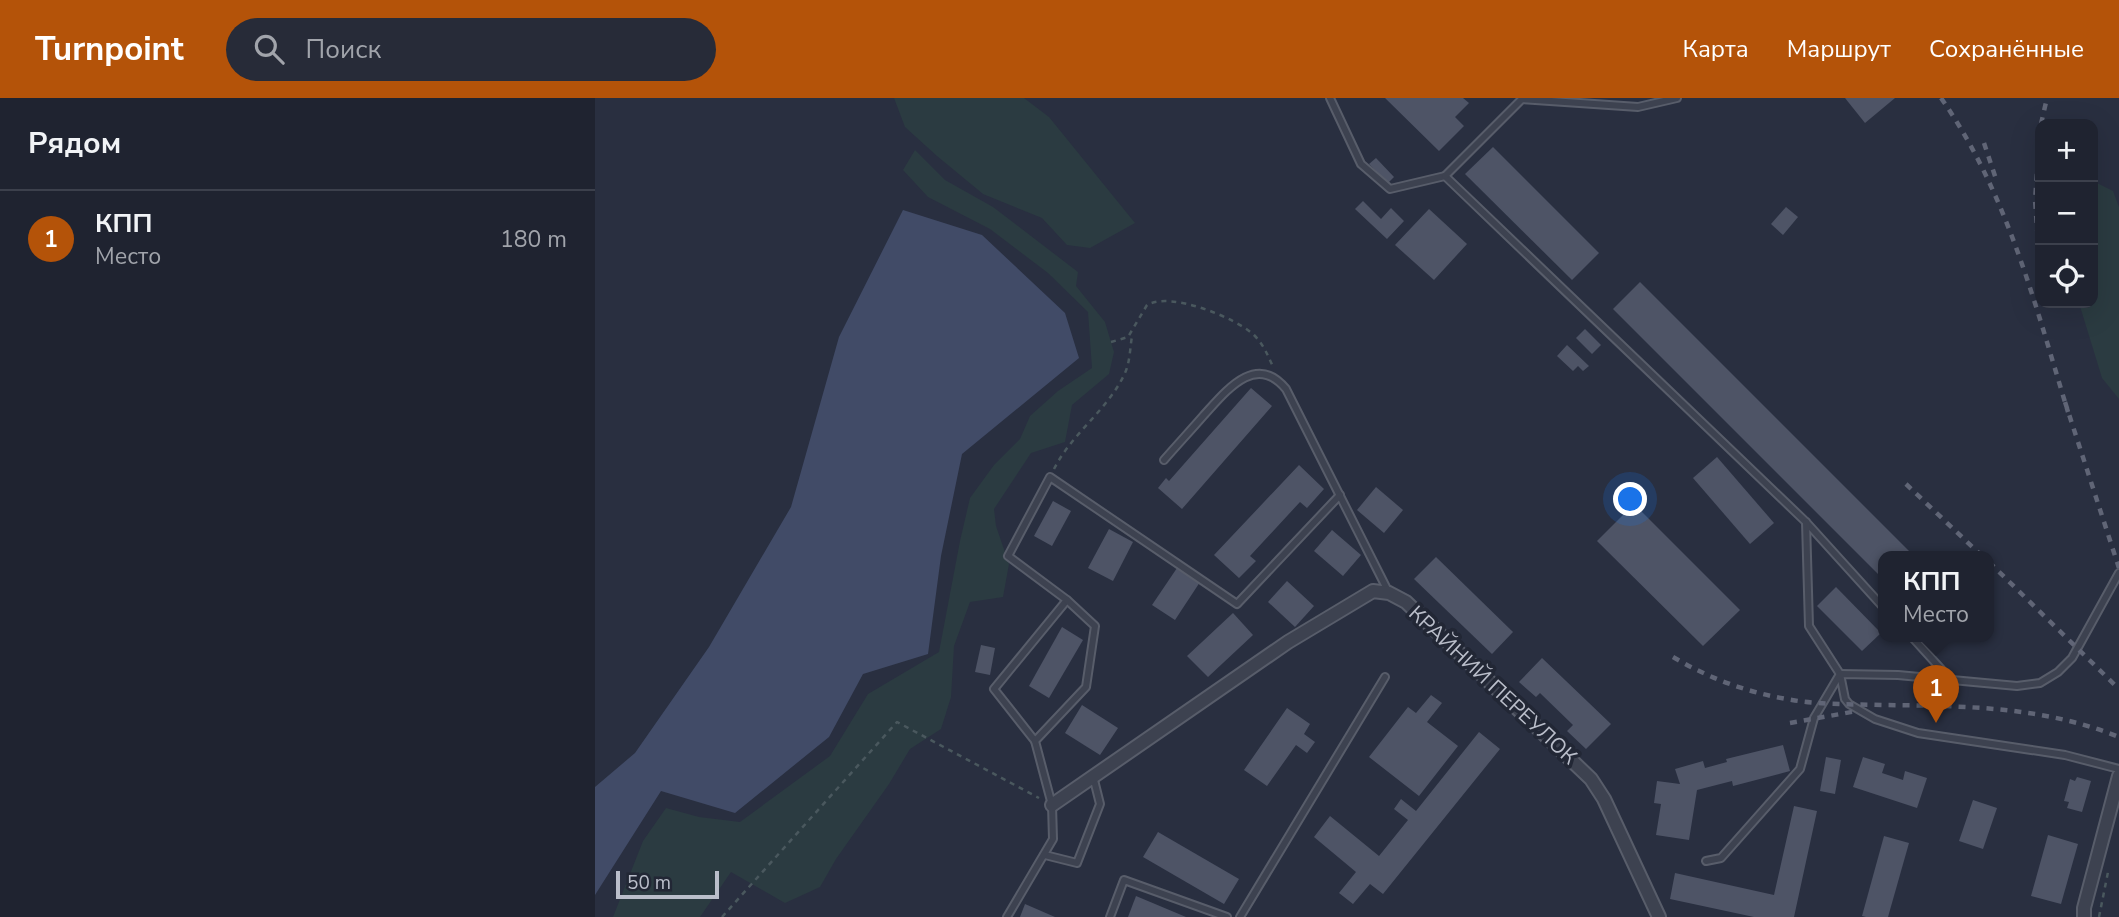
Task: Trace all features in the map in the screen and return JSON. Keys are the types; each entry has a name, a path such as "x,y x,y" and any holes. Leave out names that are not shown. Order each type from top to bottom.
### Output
{"street":[{"name":"КРАЙНИЙ ПЕРЕУЛОК","path":"1052,805 1287,642 1373,591 1389,593 1406,602 1591,779 1604,799 1659,917"},
{"path":"2084,917 2084,908 2119,776"}],"lane":[{"path":"1330,98 1361,164 1390,189 1445,176 1522,100 1639,107 1677,98"},
{"path":"1445,176 1805,522 1878,601"},
{"path":"1164,460 1228,389 1242,379 1256,374 1269,374 1278,378 1286,388 1389,593"},
{"path":"1035,741 1086,687 1095,626 1067,600 1009,556 1050,477 1237,604 1340,495"},
{"path":"1805,522 1809,626 1840,674 1845,699 1882,722 1929,736 2065,755 2119,769"},
{"path":"1840,674 1898,675 2017,686 2040,683 2066,665 2119,573"},
{"path":"1007,917 1053,839 1052,805 1035,741 994,689 1067,600"},
{"path":"1917,642 1951,680"},
{"path":"1706,861 1721,858 1800,769 1814,718 1840,674"},
{"path":"1240,917 1385,677"},
{"path":"1045,855 1077,863 1100,804 1093,776"},
{"path":"1110,917 1124,880 1227,917"}],"path":[{"path":"1111,342 1128,337 1143,310 1154,301 1176,302 1224,316 1240,324 1264,346 1278,378"},
{"path":"1050,477 1060,457 1096,417 1126,372 1132,332"},
{"path":"722,917 897,722 1052,805"},
{"path":"2099,917 2110,865"}],"shaded area":[{"path":"894,98 1024,98 1049,117 1135,223 1090,248 1067,245 1042,218 983,194 937,156 905,127"},
{"path":"915,150 945,180 993,207 1078,272 1076,286 1105,322 1114,352 1109,374 1072,405 1065,442 1031,453 994,509 996,526 1009,564 1003,597 970,602 954,646 951,697 941,729 910,749 820,887 785,903 731,872 700,917 613,917 643,841 666,808 699,817 740,822 830,756 868,694 939,652 970,498 994,465 1020,439 1030,416 1058,391 1092,368 1088,312 1048,273 990,229 928,197 903,170"},
{"path":"2098,184 2113,191 2119,207 2119,399 2102,378 2081,308 2098,308"}],"water":[{"path":"903,210 982,235 1065,313 1079,358 962,454 941,556 928,654 863,674 829,737 735,813 661,791 595,895 595,787 635,753 709,647 791,507 839,337"}],"building":[{"path":"1385,98 1463,98 1469,103 1455,117 1464,126 1439,151"},
{"path":"1845,98 1895,98 1865,123"},
{"path":"1493,147 1599,253 1572,280 1465,174"},
{"path":"1376,158 1394,177 1388,183 1369,164"},
{"path":"1363,201 1381,219 1391,208 1404,221 1387,239 1355,209"},
{"path":"1786,207 1798,217 1783,235 1771,224"},
{"path":"1429,209 1467,244 1434,280 1395,245"},
{"path":"1640,282 1909,551 1878,551 1878,574 1613,309"},
{"path":"1585,329 1601,345 1592,354 1576,338"},
{"path":"1567,345 1589,366 1583,371 1578,366 1573,371 1557,356"},
{"path":"1251,388 1272,406 1182,509 1158,488 1166,478 1169,481"},
{"path":"1717,457 1774,523 1750,544 1693,478"},
{"path":"1299,465 1324,489 1307,508 1300,502 1250,556 1256,561 1239,578 1214,555"},
{"path":"1376,487 1403,510 1384,533 1357,510"},
{"path":"1053,501 1071,511 1052,546 1034,536"},
{"path":"1634,504 1740,610 1703,646 1597,541"},
{"path":"1109,529 1133,542 1113,581 1088,568"},
{"path":"1332,530 1361,555 1343,576 1314,551"},
{"path":"1436,557 1513,632 1492,654 1414,579"},
{"path":"1177,568 1200,582 1175,620 1152,605"},
{"path":"1287,581 1314,606 1295,627 1268,602"},
{"path":"1836,587 1878,630 1878,636 1862,651 1817,606"},
{"path":"1233,613 1253,635 1208,677 1187,656"},
{"path":"1062,627 1083,640 1049,698 1029,686"},
{"path":"981,645 995,648 990,675 975,672"},
{"path":"1542,658 1611,724 1586,749 1567,731 1573,725 1540,693 1536,697 1519,682"},
{"path":"1431,695 1442,703 1427,722 1458,746 1419,796 1369,757 1408,707 1416,713"},
{"path":"1082,705 1118,728 1100,755 1065,733"},
{"path":"1287,708 1310,724 1304,734 1315,742 1307,753 1296,745 1267,786 1244,770"},
{"path":"1479,732 1500,749 1383,894 1370,884 1353,904 1339,893 1356,872 1314,837 1330,816 1379,856 1408,820 1394,809 1401,799 1416,811"},
{"path":"1783,745 1790,771 1733,786 1732,781 1697,790 1689,840 1656,835 1661,804 1654,803 1657,781 1680,784 1675,769 1703,761 1705,768 1727,762 1726,759"},
{"path":"1826,757 1841,760 1835,794 1820,791"},
{"path":"1863,757 1885,764 1882,773 1903,780 1905,771 1927,778 1917,808 1853,787"},
{"path":"2077,777 2091,781 2082,812 2067,808 2069,802 2064,801 2070,779 2075,781"},
{"path":"1973,800 1997,808 1983,849 1959,841"},
{"path":"1794,806 1817,811 1794,917 1754,917 1670,899 1675,873 1774,895"},
{"path":"1158,832 1239,879 1224,904 1143,857"},
{"path":"2048,835 2078,844 2061,904 2031,896"},
{"path":"1884,836 1909,843 1888,917 1866,917 1862,916"},
{"path":"1136,896 1186,917 1128,917"},
{"path":"1025,904 1055,917 1020,917"}],"railway":[{"path":"1941,98 1964,134 2001,210 2031,290 2068,412"},
{"path":"2042,119 2047,98"},
{"path":"1984,143 1997,182"},
{"path":"2036,182 2038,245"},
{"path":"2065,402 2119,568"},
{"path":"1906,484 1977,551"},
{"path":"1994,567 2119,689"},
{"path":"1673,657 1730,684 1792,700 1826,704 2003,710 2061,719 2119,737"},
{"path":"1790,723 1857,711"}],"place":[{"name":"КПП","path":"1936,723"}]}
